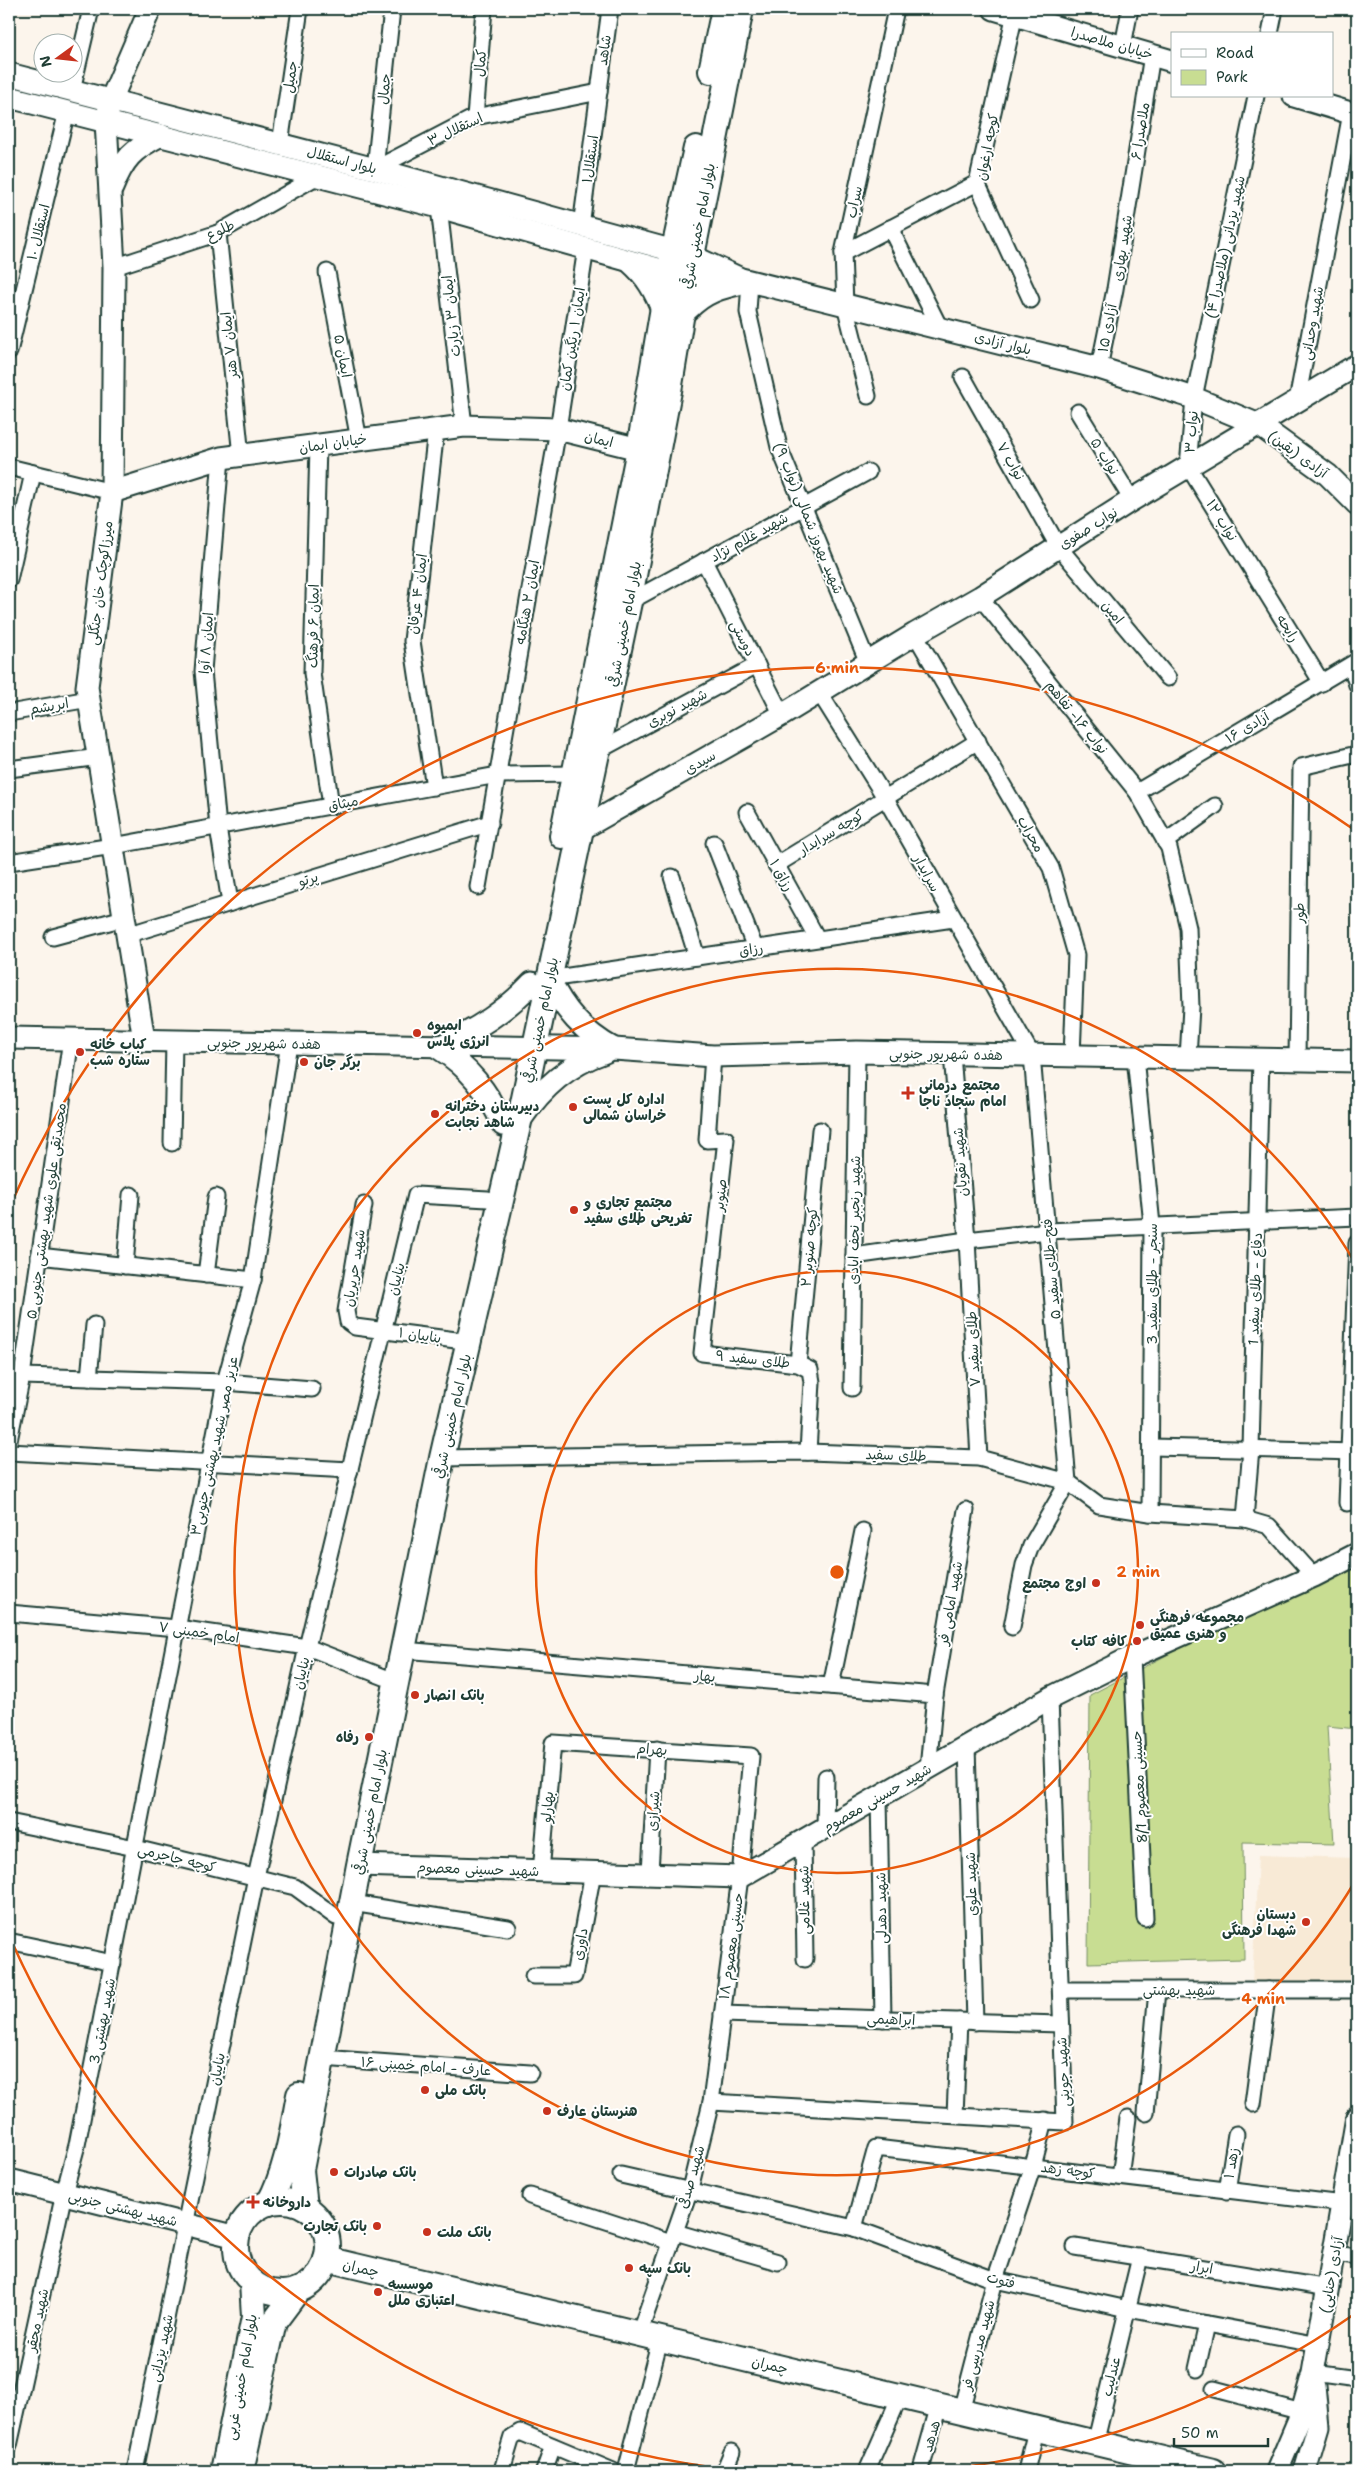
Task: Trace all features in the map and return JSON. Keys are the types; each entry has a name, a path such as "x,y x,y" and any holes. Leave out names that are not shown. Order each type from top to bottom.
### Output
{"main road":[{"path":"111,100 150,9"},
{"name":"بلوار امام خمینی شرقي","path":"681,264 683,216 724,9"},
{"name":"بلوار امام خمینی شرقي","path":"578,788 598,751 628,602 681,264 741,9"},
{"name":"خیابان ملاصدرا","path":"994,9 1015,12 1162,58"},
{"name":"بلوار استقلال","path":"9,74 375,169 638,242 681,264"},
{"name":"بلوار استقلال","path":"9,97 439,207 628,260 681,264"},
{"path":"1301,98 1354,114"},
{"name":"میرزاکوچک خان جنگلی","path":"111,100 106,121 114,267 112,492 87,687 144,1040"},
{"path":"110,193 122,164 137,148 161,135"},
{"path":"638,242 659,236 683,216"},
{"path":"628,260 645,276 672,314 717,288 746,280"},
{"name":"بلوار آزادی","path":"681,264 1099,368 1194,398 1259,425"},
{"name":"بلوار امام خمینی شرقي","path":"269,2203 279,2185 285,2165 344,1910 359,1865 540,981 575,827 578,788 639,449 672,314"},
{"name":"نواب صفوی","path":"819,692 980,597 1132,500 1357,365"},
{"name":"آزادی (یقین)","path":"1259,425 1328,475 1357,504"},
{"name":"خیابان ایمان","path":"112,492 231,457 464,426 558,429"},
{"name":"ایمان","path":"558,429 639,449"},
{"name":"سیدی","path":"575,827 782,715 819,692"},
{"path":"437,1047 490,1020 540,981 568,1013 590,1034 614,1049"},
{"name":"هفده شهریور جنوبی","path":"9,1038 614,1049 714,1056 857,1052 1357,1061"},
{"path":"437,1047 455,1058 471,1072 511,1124 558,1075 585,1059 614,1049"},
{"name":"بلوار امام خمینی شرقي","path":"305,2207 302,2170 384,1677 488,1199 511,1124"},
{"name":"شهید حسینی معصوم","path":"359,1865 541,1871 650,1872 740,1877 1050,1698 1132,1657 1314,1576 1357,1554"},
{"name":"آزادی (حنایی)","path":"1277,2471 1302,2412 1313,2373 1357,2120"},
{"name":"شهید بهشتی جنوبی","path":"9,2180 237,2237"},
{"path":"287,2202 305,2207 317,2217 325,2230 328,2244 326,2260 320,2273 310,2284 298,2290 274,2292 252,2282 244,2273 239,2262 237,2237 248,2216 269,2203 287,2202"},
{"name":"چمران","path":"326,2260 1213,2471"},
{"name":"بلوار امام خمینی غربی","path":"223,2471 254,2317 252,2282"},
{"name":"بلوار امام خمینی غربی","path":"240,2471 274,2322 298,2290"},
{"name":"آزادی (حنایی)","path":"1305,2471 1318,2427 1313,2373"}],"street":[{"path":"72,90 91,9"},
{"name":"جمیل","path":"280,144 300,9"},
{"name":"جمال","path":"375,169 392,9"},
{"name":"کمال","path":"475,117 484,9"},
{"name":"شاهد","path":"599,92 610,9"},
{"name":"سراب","path":"868,396 844,305 843,253 896,9"},
{"path":"1123,46 1130,9"},
{"path":"1270,32 1275,9"},
{"name":"کوچه ارغوان","path":"1015,12 977,183 1031,300"},
{"name":"ملاصدرا ۶","path":"1128,207 1162,58"},
{"name":"استقلال ۳","path":"375,169 475,117 599,92"},
{"name":"استقلال۱","path":"581,226 599,92"},
{"name":"شهید یزدانی (ملاصدرا ۴)","path":"1194,398 1256,98"},
{"name":"استقلال ۱۰","path":"9,352 67,111"},
{"name":"شهید وحدانی","path":"1297,401 1326,245 1354,114"},
{"name":"طلوع","path":"114,267 218,234 318,176"},
{"path":"843,253 977,183"},
{"name":"ایمان ۳ زیارت","path":"439,207 464,426"},
{"name":"شهید بهاری","path":"1115,289 1128,207"},
{"path":"890,228 940,328"},
{"name":"ایمان ۷ هنر","path":"218,234 231,457"},
{"name":"ایمان ۱ رنگین کمان","path":"558,429 586,248"},
{"name":"ایمان ۵","path":"328,272 359,440"},
{"name":"شهید بهروز شمالی (نواب ۹)","path":"746,280 748,312 779,447 868,663"},
{"name":"آزادی ۱۵","path":"1099,368 1115,289"},
{"name":"نواب ۷","path":"963,377 1058,546"},
{"name":"نواب ۳","path":"1188,466 1194,398"},
{"name":"نواب ۵","path":"1078,412 1132,500"},
{"name":"ایمان ۲ هنگامه","path":"478,887 558,429"},
{"name":"ایمان ۴ عرفان","path":"434,787 412,641 436,430"},
{"name":"ایمان ۶ فرهنگ","path":"318,445 312,673 331,806"},
{"name":"ایمان ۸ آوا","path":"230,903 218,827 203,671 231,457"},
{"name":"نواب ۱‍۲","path":"1188,466 1255,574"},
{"path":"9,467 112,492"},
{"name":"شهید غلام نژاد","path":"628,602 868,472"},
{"path":"9,580 33,473"},
{"name":"امین","path":"1058,546 1168,678"},
{"name":"دوستی","path":"704,561 782,715"},
{"name":"رایحه","path":"1255,574 1322,682"},
{"name":"نواب ۱۶- تفاهم","path":"980,597 1137,792 1168,848 1188,928 1191,1007 1188,1058"},
{"name":"محراب","path":"915,634 1051,868 1076,955 1072,1056"},
{"path":"1354,663 1357,685"},
{"name":"آزادی ۱۶","path":"1137,792 1354,663"},
{"name":"شهید نوبری","path":"598,751 757,665"},
{"name":"سرایدار","path":"819,692 886,799 1032,1055"},
{"name":"ابریشم","path":"9,713 89,699"},
{"name":"کوچه سرایدار","path":"776,865 978,741"},
{"name":"طور","path":"1297,1059 1301,767 1357,754"},
{"path":"9,769 99,757"},
{"name":"میثاق","path":"9,862 113,846 497,775 578,788"},
{"path":"1165,842 1215,806"},
{"name":"رزاق ۱","path":"747,812 817,938"},
{"name":"پرتو","path":"53,937 126,926 230,903 490,823"},
{"path":"714,843 754,948"},
{"path":"672,877 697,957"},
{"name":"رزاق","path":"540,981 953,919"},
{"name":"محمدتقی علوی شهید بهشتی جنوبی ۵","path":"9,1441 22,1376 71,1039"},
{"path":"172,1144 174,1041"},
{"name":"عزیز مصر شهید بهشتی جنوبی۳","path":"135,1848 225,1382 253,1280 289,1043"},
{"name":"شهید رنجبر نجف ابادی","path":"852,1388 857,1052"},
{"name":"شهید نقویان","path":"952,1054 966,1240"},
{"name":"فتح-طلای سفید ۵","path":"1032,1055 1068,1482"},
{"name":"صنوبر","path":"702,1354 726,1139 707,1140 714,1056"},
{"name":"سنجر - طلای سفید 3","path":"1135,1057 1152,1225 1152,1447 1150,1513"},
{"name":"دفاع - طلای سفید 1","path":"1245,1519 1251,1449 1261,1058"},
{"name":"کوچه صنوبر ۲","path":"798,1364 820,1130"},
{"path":"126,1266 131,1194"},
{"name":"بناییان","path":"186,2224 256,1877 307,1647 416,1195 488,1199"},
{"path":"206,1275 216,1198"},
{"name":"شهید حریریان","path":"364,1205 346,1311 348,1322 355,1327 384,1330"},
{"path":"854,1256 966,1240 1048,1231 1357,1217"},
{"name":"طلای سفید ۷","path":"966,1240 978,1458"},
{"path":"1347,1504 1353,1451 1357,1242"},
{"path":"39,1256 253,1280"},
{"path":"89,1378 94,1325"},
{"name":"بناییان ۱","path":"384,1330 456,1340"},
{"name":"طلای سفید ۹","path":"702,1354 798,1364 810,1370 812,1382 808,1452"},
{"path":"22,1376 225,1382 312,1389"},
{"path":"1152,1447 1353,1451"},
{"path":"9,1452 350,1470"},
{"name":"طلای سفید","path":"442,1458 808,1452 978,1458 1068,1482 1099,1505 1150,1513 1245,1519 1269,1526 1314,1576"},
{"path":"1012,1627 1024,1565 1030,1546 1068,1482"},
{"name":"شهید امامی فر","path":"934,1695 966,1510"},
{"path":"831,1686 863,1531"},
{"name":"امام خمینی ۷","path":"9,1612 177,1628 307,1647 384,1677"},
{"name":"بهار","path":"403,1650 934,1695"},
{"name":"حسینی معصوم 8/1","path":"1132,1657 1145,1918"},
{"path":"928,1768 934,1695"},
{"name":"شهید جوینی","path":"711,2102 955,2114 1065,2122 1060,2024 1061,1990 1050,1698"},
{"name":"بهرام","path":"553,1743 751,1756"},
{"name":"بهارلو","path":"541,1871 553,1743"},
{"name":"شهید علوی","path":"967,1746 975,2022"},
{"name":"شیرازی","path":"650,1872 657,1750"},
{"name":"حسینی معصوم ۱۸","path":"722,2014 740,1877 751,1756"},
{"path":"825,1828 826,1777"},
{"name":"شهید دهدلی","path":"879,1797 883,2019"},
{"name":"کوچه جاجرمی","path":"9,1822 135,1848 295,1887 344,1910"},
{"name":"شهید غلامی","path":"803,1841 805,1959"},
{"name":"شهید بهشتی 3","path":"64,2193 77,2145 135,1848"},
{"name":"داوری","path":"533,1976 574,1976 593,1872"},
{"path":"344,1910 508,1928"},
{"path":"13,1942 113,1963"},
{"name":"شهید بهشتی","path":"1061,1990 1357,1990"},
{"path":"1146,2113 1157,1990"},
{"path":"1254,2104 1268,1990"},
{"name":"ابراهیمی","path":"722,2014 1060,2024"},
{"name":"شهید صدقی","path":"626,2471 650,2336 673,2237 690,2189 711,2102 722,2014"},
{"path":"955,2114 959,2021"},
{"name":"عارف - امام خمینی ۱۶","path":"322,2058 530,2073"},
{"path":"1120,2177 1128,2118"},
{"name":"شهید مدرسی فر","path":"950,2408 1033,2166 1045,2120"},
{"name":"زهد ۱","path":"1227,2192 1236,2134"},
{"name":"کوچه زهد","path":"854,2228 876,2148 1033,2166 1227,2192 1343,2204"},
{"name":"فتوت","path":"621,2175 690,2189 854,2228 995,2280 1319,2345"},
{"name":"شهید محقر","path":"10,2436 64,2193"},
{"path":"530,2196 673,2237 778,2262"},
{"name":"شهید یزدانی","path":"135,2471 186,2224"},
{"name":"ابرار","path":"1074,2247 1328,2288"},
{"path":"1334,2254 1357,2257"},
{"name":"عندلیب","path":"1094,2444 1140,2257"},
{"path":"1197,2369 1207,2324"},
{"path":"1313,2373 1357,2380"},
{"path":"1214,2389 1302,2412"},
{"path":"867,2471 900,2396"},
{"name":"هدهد","path":"922,2466 950,2408"},
{"path":"1026,2471 1036,2430"},
{"path":"502,2470 512,2437 520,2432 613,2471"},
{"path":"544,2471 553,2446"},
{"path":"724,2471 732,2452"}],"shaded area":[{"name":"دبستان شهدا فرهنگی","path":"1258,1855 1357,1858 1357,1985 1252,1985"}],"green space":[{"path":"1357,1556 1357,1729 1327,1726 1334,1844 1243,1842 1244,1959 1088,1963 1090,1695"}],"place":[{"name":"ابمیوه انرژی پلاس","path":"417,1033"},
{"name":"کباب خانه ستاره شب","path":"80,1052"},
{"name":"برگر جان","path":"304,1062"},
{"name":"مجتمع درمانی امام سجاد ناجا","path":"908,1093"},
{"name":"اداره کل پست خراسان شمالی","path":"573,1107"},
{"name":"دبیرستان دخترانه شاهد نجابت","path":"435,1114"},
{"name":"مجتمع تجاری و تفریحی طلای سفید","path":"574,1210"},
{"name":"اوج مجتمع","path":"1096,1583"},
{"name":"مجموعه فرهنگی و هنری عمیق","path":"1140,1625"},
{"name":"کافه کتاب","path":"1137,1641"},
{"name":"بانک انصار","path":"415,1695"},
{"name":"رفاه","path":"369,1737"},
{"name":"دبستان شهدا فرهنگی","path":"1306,1922"},
{"name":"بانک ملی","path":"425,2090"},
{"name":"هنرستان عارف","path":"547,2111"},
{"name":"بانک صادرات","path":"334,2172"},
{"name":"داروخانه","path":"253,2202"},
{"name":"بانک تجارت","path":"377,2226"},
{"name":"بانک ملت","path":"427,2232"},
{"name":"بانک سپه","path":"629,2268"},
{"name":"موسسه اعتباری ملل","path":"378,2292"}]}
